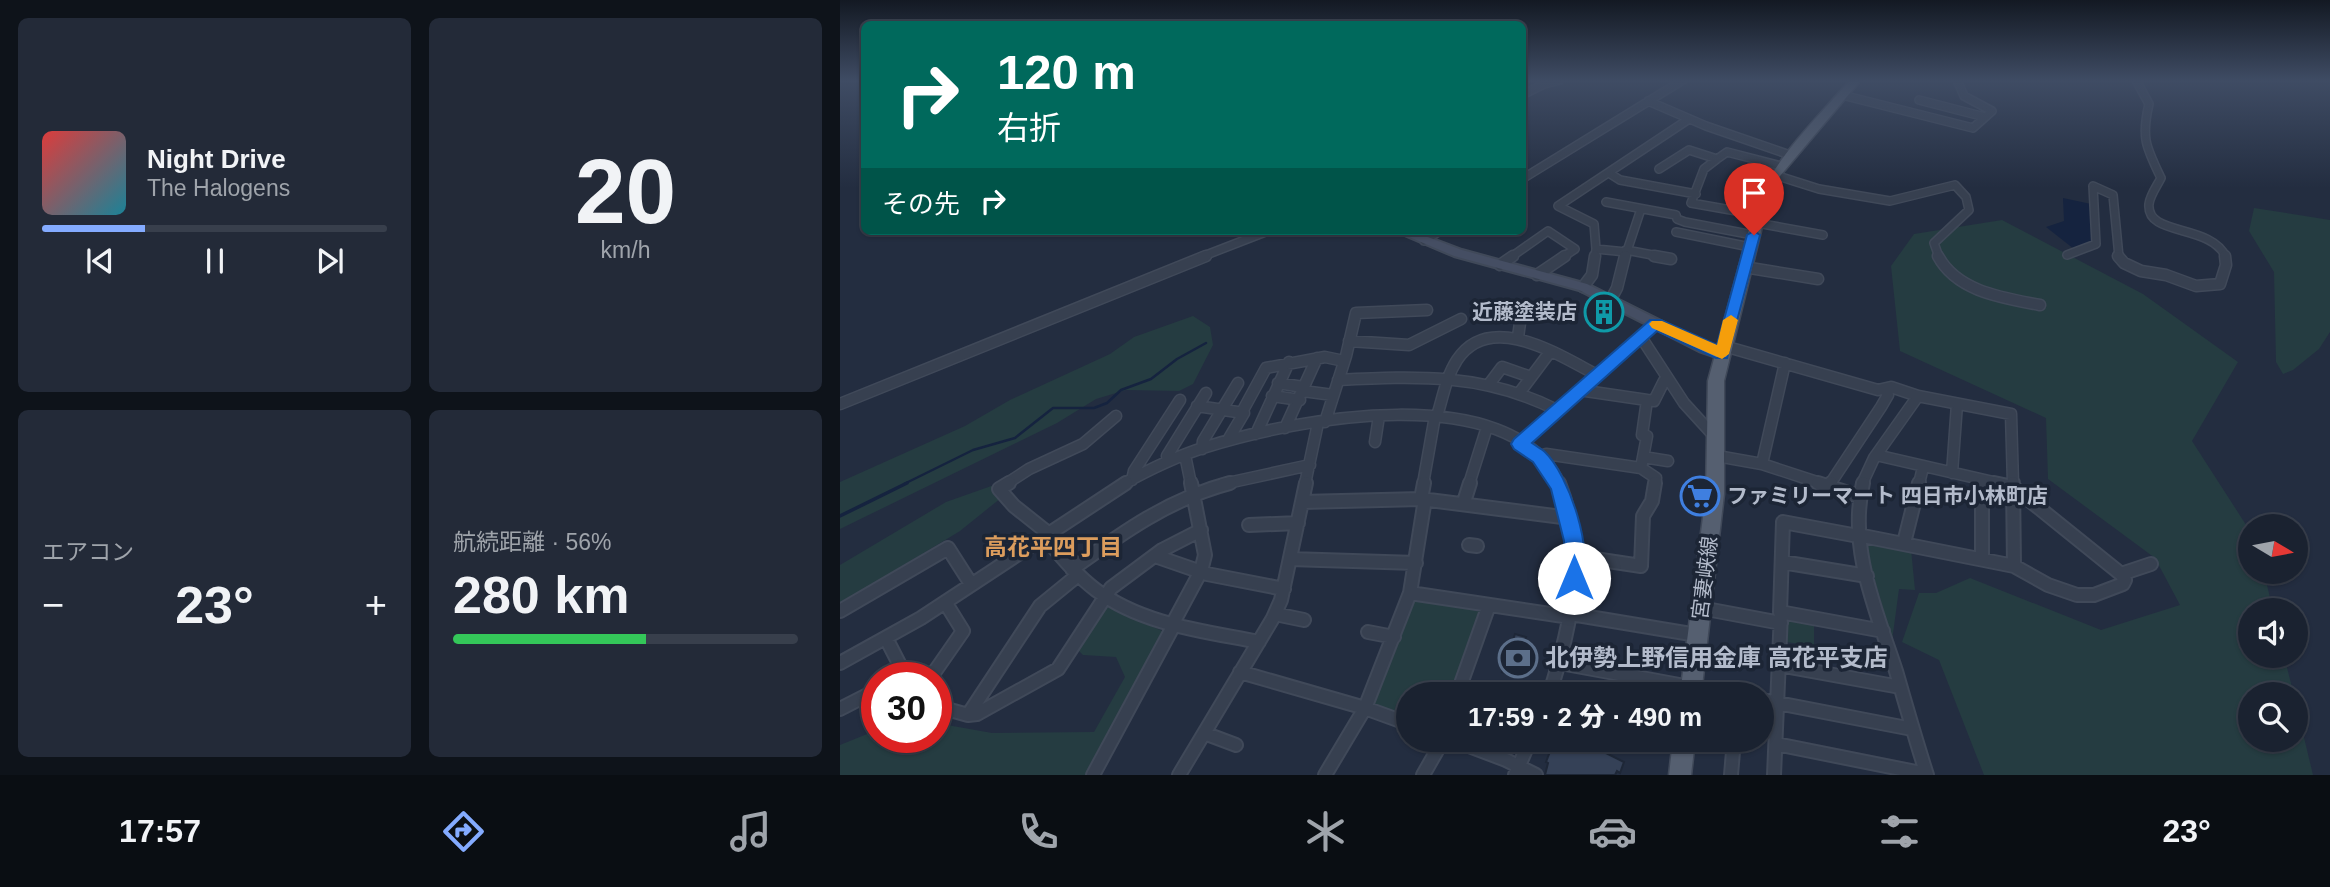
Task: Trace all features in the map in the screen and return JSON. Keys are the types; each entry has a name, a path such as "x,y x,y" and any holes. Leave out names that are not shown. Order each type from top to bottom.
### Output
{"main road":[{"name":"宮妻峡線","path":"1691,682 1715,494 1717,456 1714,403 1723,350 1766,191 1790,155 1824,116"},
{"path":"1410,235 1500,265 1583,287 1656,324 1723,350"},
{"path":"1680,775 1683,752"}],"street":[{"path":"1526,177 1624,116"},
{"path":"1683,116 1790,155"},
{"path":"1923,116 1969,128 1973,128 1985,117"},
{"path":"2067,255 2096,244 2093,186 2113,195 2117,255 2124,263 2141,271 2166,275 2196,286 2220,284 2226,262 2221,248 2200,233 2169,229 2160,224 2150,211 2149,203 2161,178 2151,157 2143,129 2146,116"},
{"path":"1583,287 1592,275 1596,249 1594,224 1558,206 1689,119"},
{"path":"1660,169 1689,150 1717,159"},
{"path":"1755,230 1691,203 1704,169 1727,152 1819,189 1890,201 1955,185 1966,197 1969,210 1956,226 1937,237 1934,243 1940,263 1963,282 2040,305"},
{"path":"1609,173 1620,180 1696,194"},
{"path":"1606,202 1676,215 1677,219 1685,222 1823,235"},
{"path":"1610,301 1617,288 1626,251 1641,209"},
{"path":"1676,232 1755,230"},
{"path":"1500,265 1548,231 1573,246 1575,249 1537,275"},
{"path":"840,404 1258,235"},
{"path":"1424,241 1434,235"},
{"path":"1596,249 1671,259"},
{"path":"1745,267 1818,279"},
{"path":"1179,775 1275,614 1284,589 1321,422 1338,380 1356,313 1427,310"},
{"path":"1518,337 1521,316"},
{"path":"1349,341 1409,345 1461,319"},
{"path":"1520,444 1656,324"},
{"path":"1325,775 1365,708 1410,593 1436,416 1459,356 1469,348 1495,338 1518,337 1597,375"},
{"path":"1641,337 1684,402 1704,428 1715,437"},
{"path":"1723,350 1756,352 1878,390 1891,387 1918,396 2011,415 2014,566"},
{"path":"1520,392 1550,352"},
{"path":"1228,440 1266,368 1325,357 1344,361"},
{"path":"1285,428 1317,358"},
{"path":"1256,434 1289,362"},
{"path":"1762,464 1785,363"},
{"path":"1490,383 1502,367 1531,377"},
{"path":"1338,380 1450,377 1490,383 1520,392 1557,410"},
{"path":"1579,390 1654,401 1664,380"},
{"path":"1202,449 1203,441 1238,383"},
{"path":"1278,383 1302,392 1333,395"},
{"path":"1829,487 1843,461 1876,418 1888,395 1885,389"},
{"path":"1251,397 1271,398 1302,392"},
{"path":"1168,461 1167,456 1206,393"},
{"path":"1776,744 1926,774 1882,631 1858,536 1858,496 1867,471 1918,396"},
{"path":"1132,480 1134,471 1180,400"},
{"path":"1642,463 1647,436 1642,435 1647,400"},
{"path":"1952,473 1957,404"},
{"path":"1197,406 1242,412"},
{"path":"1116,416 1083,444 1029,469 999,489 1046,535 1075,572 1105,596 1133,611 1259,642"},
{"path":"1375,442 1379,416"},
{"path":"840,663 887,640 1132,480 1168,461 1228,440 1285,428 1379,416 1436,416 1487,427 1520,444 1539,457 1559,487 1570,518 1575,556 1570,616 1553,682"},
{"path":"1163,426 1183,429"},
{"path":"1464,502 1487,427"},
{"path":"1539,457 1546,454 1642,463 1668,461"},
{"path":"1099,773 1201,572 1205,555 1185,455"},
{"path":"1774,775 1783,522 1982,558 2014,566 2025,575 2087,597 2123,584 2125,580 2013,487 1876,455"},
{"path":"1717,456 1762,464 1858,496"},
{"path":"1575,556 1641,566 1643,516 1651,501 1656,481 1653,473 1642,463"},
{"path":"968,715 1040,606 1075,572 1151,514 1194,494 1243,478 1310,465"},
{"path":"1904,543 1923,467"},
{"path":"1982,480 1982,558"},
{"path":"1303,502 1423,499 1464,502 1570,518"},
{"path":"1249,525 1298,523"},
{"path":"952,710 968,715 976,714 1058,668 1105,596 1123,578 1201,530"},
{"path":"840,611 948,548 971,584"},
{"path":"1155,556 1201,572 1284,589"},
{"path":"1290,558 1416,564"},
{"path":"1782,562 1867,576"},
{"path":"2121,574 2151,564"},
{"path":"1410,593 1697,635"},
{"path":"941,662 963,631 945,602"},
{"path":"1462,682 1489,605"},
{"path":"1701,608 1882,631"},
{"path":"1275,614 1304,620"},
{"path":"1368,632 1394,637"},
{"path":"887,640 897,662"},
{"path":"1560,663 1651,682"},
{"path":"1779,665 1900,687"},
{"path":"1240,672 1396,719"},
{"path":"840,709 861,698"},
{"path":"1774,703 1912,729"},
{"path":"1204,733 1237,745"},
{"path":"1423,775 1437,752"},
{"path":"1478,752 1516,770 1536,775"},
{"path":"1516,770 1524,752"},
{"path":"1731,775 1733,752"}],"green space":[{"path":"2254,208 2330,220 2330,332 2319,349 2293,370 2283,374 2276,362 2274,272 2249,231"},
{"path":"2002,220 2143,294 2238,362 2192,441 2239,514 2238,584 2267,584 2270,598 2238,598 2238,668 2287,668 2291,682 2238,682 2238,752 2307,752 2313,775 1984,775 1939,660 1902,642 1919,593 1936,593 1970,578 2101,630 2180,605 2155,558 2048,479 2046,418 1900,351 1891,266 1914,234"},
{"path":"1193,316 1210,327 1213,345 1193,384 1179,391 1126,390 1096,399 1057,423 840,529 840,482 965,426 1010,400 1110,354 1134,337"},
{"path":"997,484 1001,498 960,531 840,604 840,565 946,502"},
{"path":"1864,542 1911,549 1915,590 1899,589 1892,641"},
{"path":"1413,599 1486,608 1460,682 1396,682 1396,715 1373,707"},
{"path":"1105,606 1167,633 1089,775 840,775 840,745 861,736 861,753 952,753 952,726 992,733 1094,732 1125,677 1116,657 1083,655 1076,648"},
{"path":"1790,617 1814,622 1814,646 1786,642 1786,620"}],"water":[{"path":"2063,198 2091,204 2094,242 2074,249 2046,227 2064,221"}],"building":[{"name":"北伊勢上野信用金庫 高花平支店","path":"1515,634 1526,637 1521,652 1531,654 1521,677 1502,672"},
{"path":"1550,752 1604,752 1624,762 1620,773 1617,771 1615,775 1545,775"}],"waterway":[{"path":"904,484 973,450 1015,438 1053,408 1094,408 1107,403 1121,390 1151,379 1177,359 1206,343"},
{"path":"840,516 907,483"}],"slow traffic":[{"path":"1657,324 1722,354 1731,320"}],"place":[{"name":"近藤塗装店","path":"1604,312"},
{"name":"ファミリーマート 四日市小林町店","path":"1700,496"},
{"name":"北伊勢上野信用金庫 高花平支店","path":"1518,658"}],"district":[{"name":"高花平四丁目","path":"1053,547"}],"route":[{"path":"1574,578 1574,541 1566,503 1546,465 1520,444 1656,324 1722,354 1754,235"}]}
